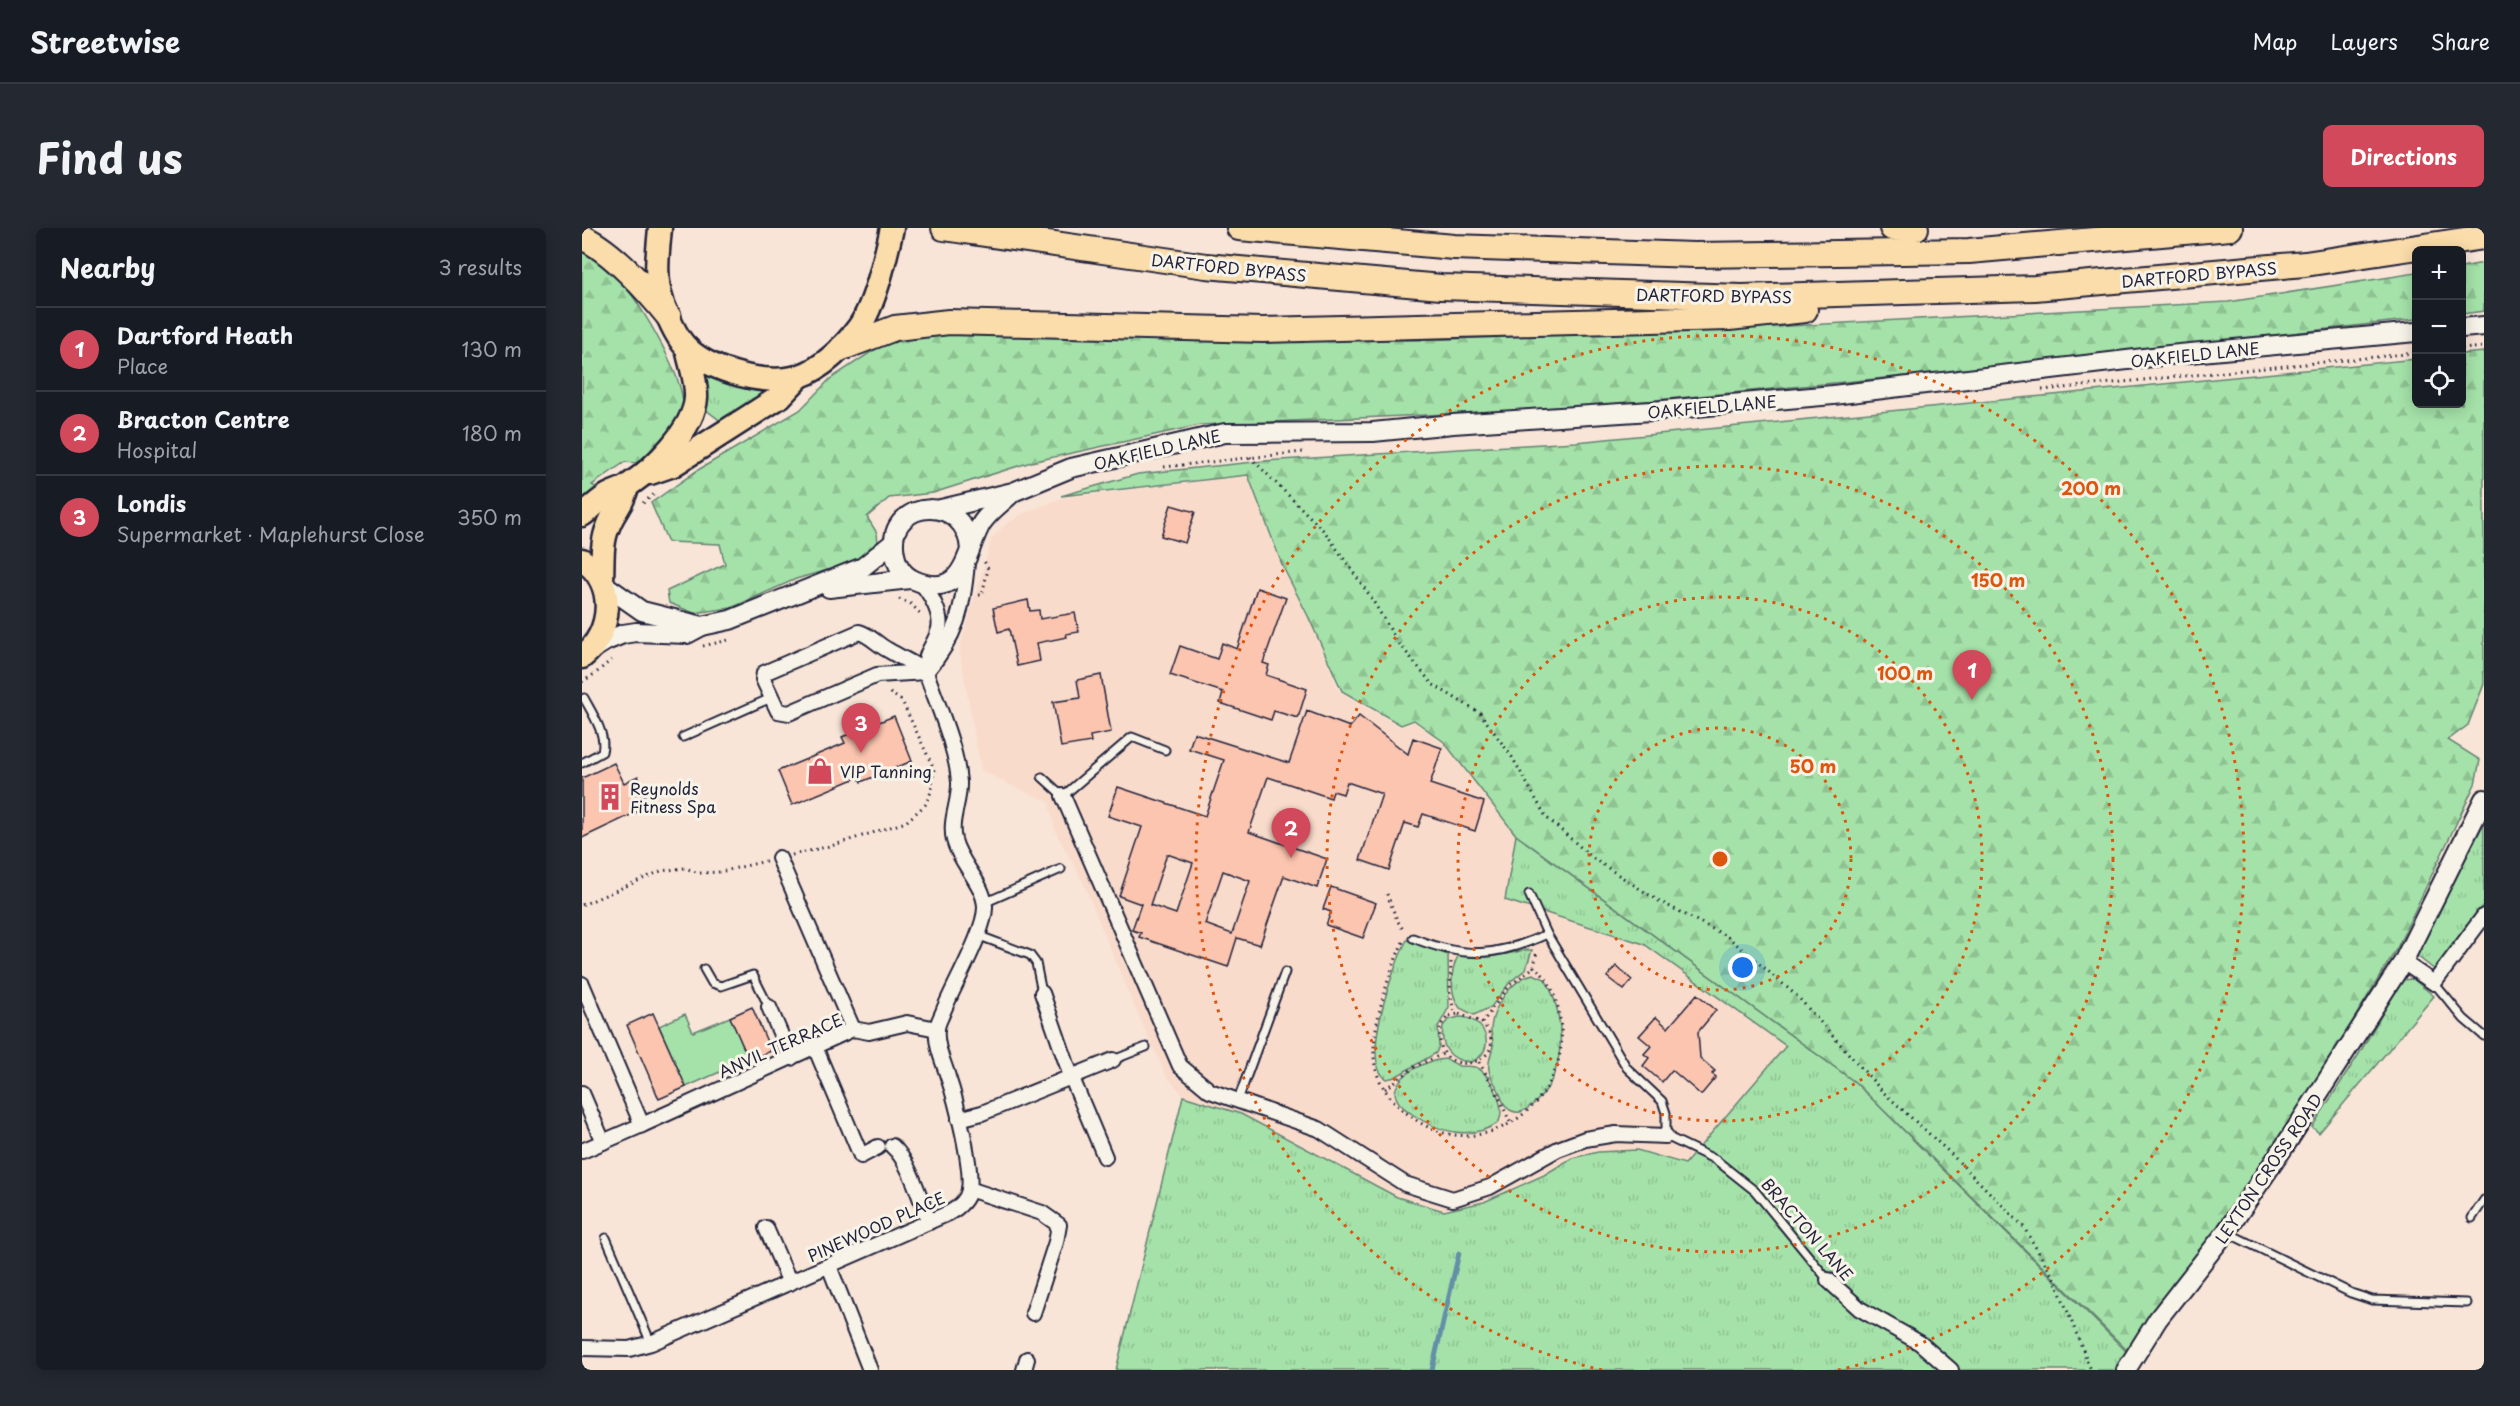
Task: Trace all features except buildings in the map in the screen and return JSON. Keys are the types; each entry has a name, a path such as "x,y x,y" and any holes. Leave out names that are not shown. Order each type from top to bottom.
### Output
{"highway":[{"name":"DARTFORD BYPASS","path":"944,228 1206,267 1441,287 1742,297 2034,288 2306,264 2484,237"},
{"path":"1239,228 1454,247 1694,255 1969,251 2230,228"},
{"path":"1892,228 1916,228"},
{"path":"582,237 592,242 630,275 652,296 669,317"},
{"path":"842,348 895,328 949,322 1263,330 1729,318 2034,288"}],"main road":[{"path":"585,655 597,640 605,620 607,599 604,582 603,541 609,524 622,504 643,484 694,411 696,385 687,348 669,317 657,279 660,228"},
{"path":"582,515 608,495 643,484 781,396 799,376 842,348 861,325 883,267 892,228"},
{"path":"687,348 713,364 741,375 766,380 799,376"},
{"path":"582,560 604,582"}],"street":[{"path":"2466,328 2484,326"},
{"name":"OAKFIELD LANE","path":"585,655 606,641 623,634 636,632 687,634 702,626 730,620 863,567 894,542 900,525 908,516 930,508 941,509 1013,492 1071,468 1225,433 1373,432 1453,424 1652,411 1833,395 2169,355 2412,332"},
{"name":"OAKFIELD LANE","path":"813,587 830,588 916,581 931,585 952,579 973,557 981,524 1013,492"},
{"path":"926,672 859,632 764,673 763,679 778,711 786,713 874,676 926,672 943,653 953,635 973,557 969,539 960,520 941,509"},
{"path":"894,542 895,558 900,569 916,581 935,606 940,628 925,658 926,672 957,771 959,792 953,818 954,838 961,858 981,892 984,903 977,935 937,1029 941,1057 959,1119 969,1189 1042,1213 1059,1224 1056,1242 1033,1313"},
{"name":"OAKFIELD LANE","path":"604,582 642,611 702,626"},
{"path":"1063,796 1180,1066 1209,1091 1319,1129 1405,1184 1453,1199 1490,1187 1558,1149 1585,1139 1616,1134 1666,1136"},
{"name":"LEYTON CROSS ROAD","path":"2126,1370 2158,1319 2226,1232 2288,1141 2403,962 2484,799"},
{"path":"779,858 853,1029"},
{"path":"2403,962 2434,983 2484,916"},
{"path":"582,984 642,1125"},
{"path":"1042,993 1071,1076 1105,1157"},
{"path":"769,1007 791,1058"},
{"name":"ANVIL TERRACE","path":"582,1151 853,1029 869,1032 907,1023 937,1029"},
{"path":"815,1047 861,1156 885,1146 898,1150 929,1222"},
{"path":"959,1119 982,1113 1113,1060"},
{"path":"582,1092 603,1142"},
{"name":"PINEWOOD PLACE","path":"582,1348 629,1349 651,1343 955,1210 962,1204 969,1189"},
{"path":"766,1228 790,1282"},
{"path":"829,1266 870,1370"},
{"name":"BRACTON LANE","path":"1828,1280 1860,1309 1920,1344 1951,1370"}],"lane":[{"path":"582,763 602,752 604,746 602,735 584,698"},
{"path":"683,737 771,698"},
{"path":"1042,777 1063,796 1132,737 1165,750"},
{"path":"984,903 1062,869"},
{"path":"1529,894 1547,934 1627,1068 1662,1101 1666,1113 1666,1136"},
{"path":"1413,938 1453,951 1473,954 1493,953 1517,947 1547,934"},
{"path":"977,935 1030,955 1036,963 1042,993"},
{"path":"704,969 712,983 721,986 753,975 769,1007"},
{"path":"1238,1100 1285,972"},
{"path":"2434,983 2464,1019 2484,1036"},
{"path":"1113,1060 1146,1047"},
{"name":"BRACTON LANE","path":"1666,1136 1716,1160 1755,1191 1828,1280"},
{"path":"2472,1218 2484,1200"},
{"path":"2226,1232 2351,1293 2372,1300 2467,1302"},
{"path":"606,1238 651,1343"}],"path":[{"path":"2466,349 2484,347"},
{"path":"2042,390 2412,353"},
{"path":"1161,467 1305,451"},
{"path":"1250,457 1325,532 1370,596 1397,641 1432,684 1480,713 1512,757 1546,817 1594,859 1657,900 1728,936 1797,996 1882,1091 1950,1153 2024,1226 2055,1280 2091,1370"},
{"path":"640,506 643,484"},
{"path":"964,598 982,595 988,569 973,557"},
{"path":"894,598 908,602 923,617"},
{"path":"919,612 935,606"},
{"path":"696,648 732,639"},
{"path":"582,682 597,673 614,656"},
{"path":"582,905 661,870 685,868 699,873 720,872 834,845 906,822 925,805 931,792 934,769 903,703 889,692 887,674"},
{"path":"1387,894 1395,916 1407,934 1386,986 1376,1034 1374,1064 1393,1101 1410,1116 1428,1127 1445,1133 1473,1134 1510,1122 1538,1102 1552,1082 1561,1055 1562,1034 1558,1005 1549,982 1534,967"},
{"path":"1482,1023 1509,986 1534,967 1538,938"},
{"path":"1453,951 1450,983 1455,1015"},
{"path":"1455,1015 1468,1016 1482,1023 1490,1042 1489,1050 1479,1062 1464,1065 1454,1061 1445,1053 1440,1038 1440,1025 1448,1016 1455,1015"},
{"path":"1385,1089 1416,1066 1445,1053"},
{"path":"1479,1062 1510,1122"}],"shaded area":[{"path":"1247,476 1282,567 1307,616 1340,692 1401,727 1414,722 1443,743 1516,835 1506,900 1644,944 1786,1046 1685,1163 1637,1149 1598,1151 1572,1157 1543,1174 1483,1201 1444,1210 1398,1196 1242,1113 1184,1096 1166,1076 1131,999 1082,880 1056,833 1048,801 981,770 959,650 992,538 1006,524 1022,514 1062,498"}],"green space":[{"path":"582,242 621,281 640,307 672,365 683,401 679,420 662,441 636,463 625,462 592,485 599,489 582,504"},
{"path":"2484,263 2484,311 2466,313 2466,266"},
{"path":"2412,274 2412,319 1927,374 1564,409 1200,425 1031,462 933,493 889,498 867,517 877,533 878,543 858,561 796,579 731,608 694,613 669,603 667,591 725,564 720,544 668,542 651,503 698,470 800,410 830,379 880,346 917,334 957,328 1200,339 1421,340 1752,328 2228,302"},
{"path":"2484,352 2484,684 2468,725 2448,740 2480,760 2475,784 2397,948 2283,1136 2215,1230 2134,1357 1855,1082 1516,835 1444,742 1414,720 1401,725 1342,691 1283,567 1248,475 1061,496 1138,474 1264,461 1576,442 2412,359 2412,408 2466,408 2466,354"},
{"path":"702,368 773,388 722,422 705,409"},
{"path":"2484,823 2484,902 2476,917 2435,970 2416,955"},
{"path":"1516,835 1855,1082 2133,1358 2126,1370 1116,1370 1183,1096 1241,1114 1397,1197 1444,1211 1484,1202 1544,1175 1572,1158 1598,1152 1637,1150 1685,1164 1786,1046 1644,944 1505,900"},
{"path":"1407,940 1448,955 1449,1007 1438,1027 1439,1046 1436,1053 1395,1077 1387,1079 1379,1069 1376,1054 1377,1034 1388,989"},
{"path":"1532,950 1526,969 1510,982 1491,1007 1474,1015 1460,1008 1452,989 1453,969 1458,956 1483,957"},
{"path":"1533,974 1545,979 1552,994 1560,1028 1560,1046 1552,1079 1543,1094 1528,1108 1516,1112 1504,1104 1490,1073 1489,1063 1493,1043 1492,1021 1499,1004 1510,988"},
{"path":"2413,979 2434,996 2319,1133 2312,1127 2359,1054 2402,980"},
{"path":"685,1014 693,1032 730,1017 749,1059 686,1087 659,1026"},
{"path":"1459,1017 1476,1022 1485,1035 1484,1050 1471,1062 1457,1059 1448,1051 1443,1040 1443,1026 1448,1020"},
{"path":"1446,1059 1459,1066 1478,1068 1488,1078 1497,1093 1501,1109 1498,1123 1476,1132 1443,1130 1406,1110 1399,1102 1395,1092 1408,1073 1431,1062"}],"waterway":[{"path":"1432,1370 1459,1253"}],"place":[{"name":"Dartford Heath","path":"1972,700"},
{"name":"Londis","path":"861,753"},
{"name":"VIP Tanning","path":"820,771"},
{"name":"Reynolds Fitness Spa","path":"610,797"},
{"name":"Bracton Centre","path":"1291,858"}]}
